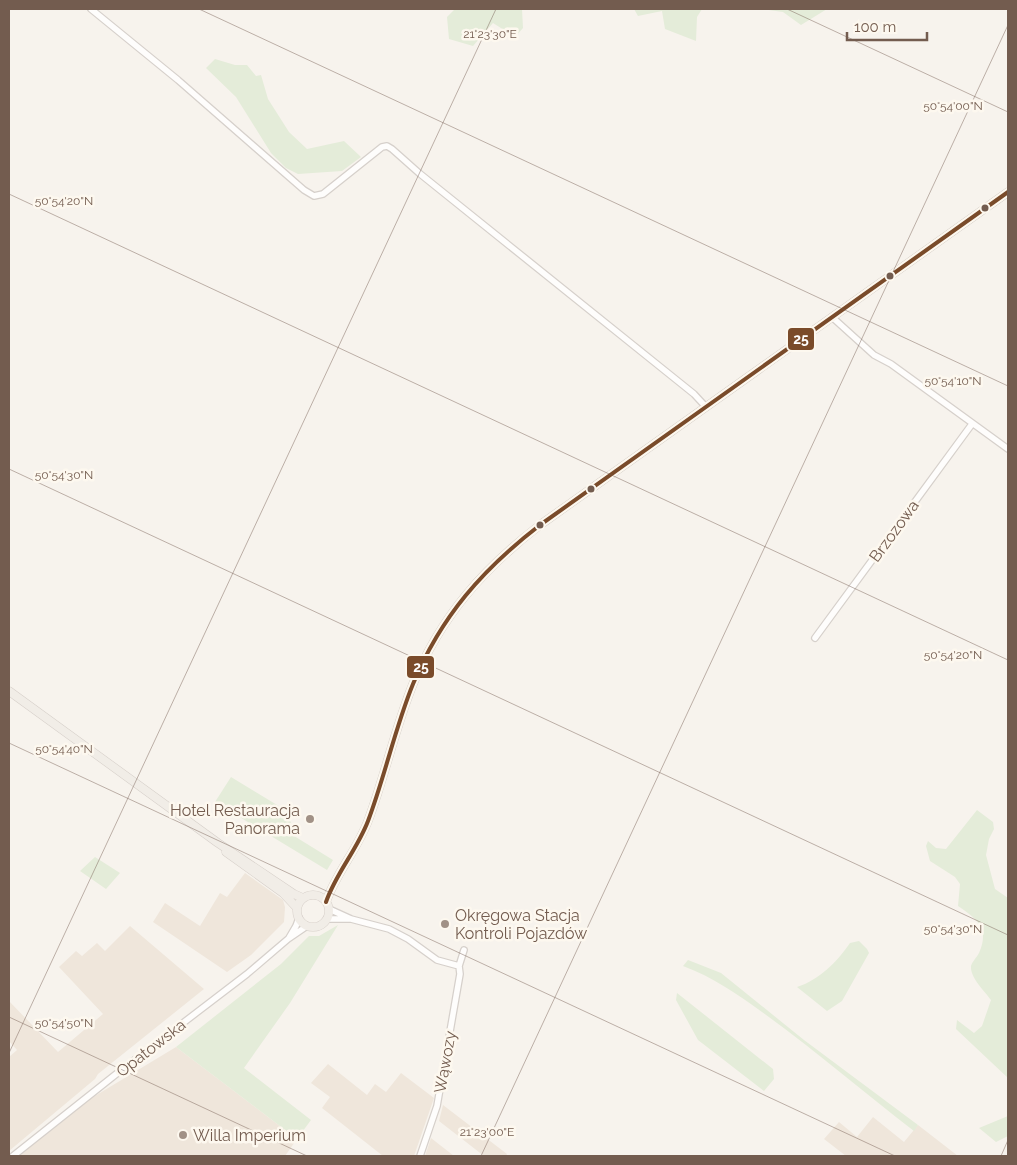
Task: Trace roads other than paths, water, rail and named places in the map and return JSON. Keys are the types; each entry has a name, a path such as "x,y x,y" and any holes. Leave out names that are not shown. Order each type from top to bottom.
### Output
{"main road":[{"path":"218,843 230,855 283,893 297,908 299,918 307,926 321,926 327,919 328,906 335,882 368,822 408,698 420,669 455,609 481,577 503,555 540,525 1008,192"},
{"path":"9,691 218,843 294,894 304,898"},
{"path":"297,908 304,898 318,896 335,882"},
{"path":"318,896 328,906"}],"street":[{"path":"91,9 178,80 304,190 314,196 323,194 382,147 387,146 392,149 694,394 706,407"},
{"path":"832,317 874,355 891,364 1008,449"},
{"name":"Brzozowa","path":"816,638 972,424"},
{"path":"328,906 351,919 389,929 408,939 437,960 459,966"},
{"name":"Opatowska","path":"288,939 299,918"},
{"path":"327,919 351,919"},
{"name":"Opatowska","path":"14,1156 115,1075 247,974 288,939 307,926"},
{"name":"Wąwozy","path":"420,1156 437,1106 460,972 459,966 464,950"}],"place":[{"name":"Hotel Restauracja Panorama","path":"310,819"},
{"name":"Okręgowa Stacja Kontroli Pojazdów","path":"445,924"},
{"name":"Willa Imperium","path":"183,1135"}]}
